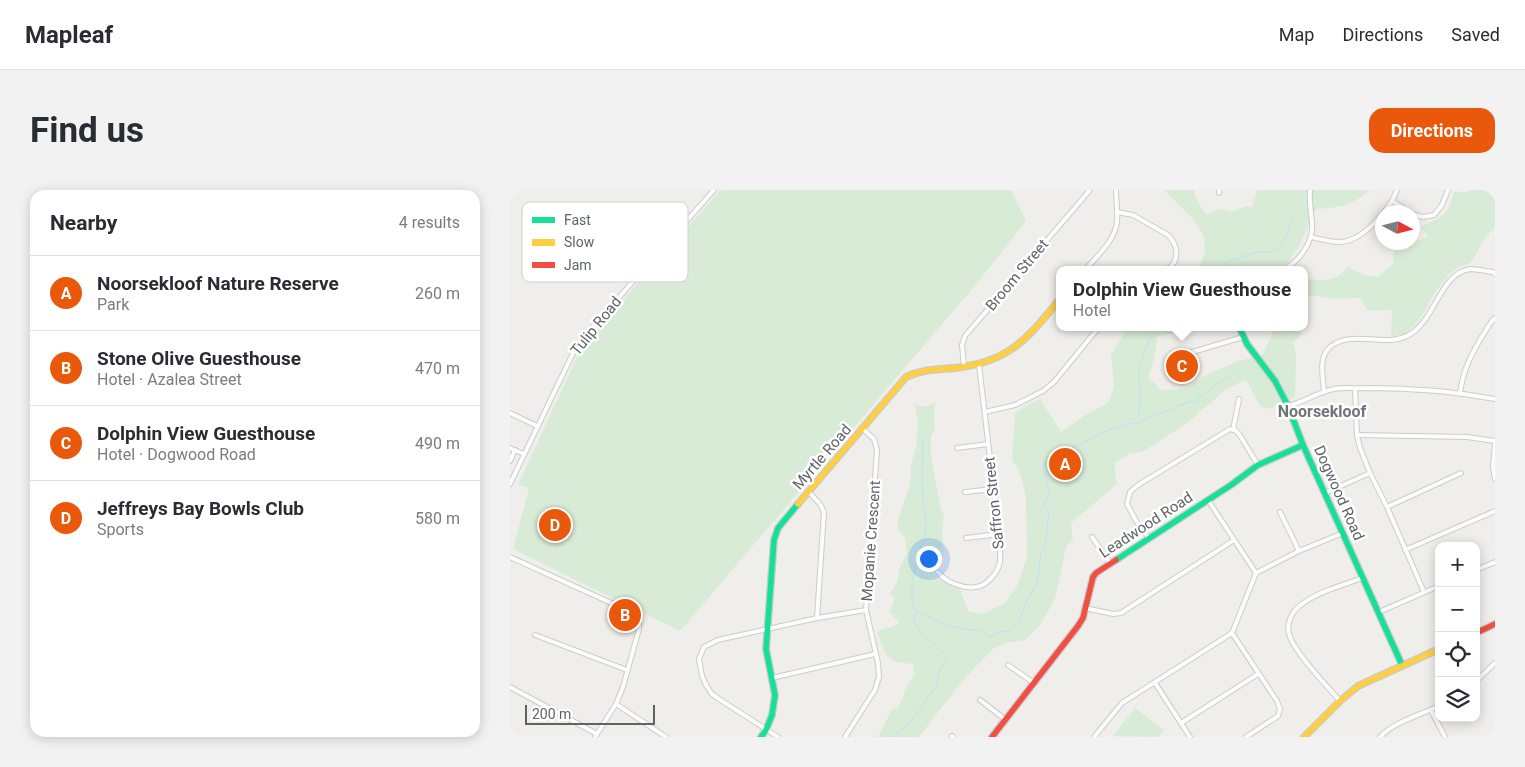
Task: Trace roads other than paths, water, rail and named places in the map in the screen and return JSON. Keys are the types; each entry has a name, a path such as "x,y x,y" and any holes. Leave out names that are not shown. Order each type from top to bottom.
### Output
{"street":[{"name":"Tulip Road","path":"688,219 714,190"},
{"name":"Broom Street","path":"964,366 962,345 965,336 1090,190"},
{"path":"1089,266 1108,244 1118,222 1116,190"},
{"path":"1289,266 1298,260 1311,237 1310,190"},
{"path":"1389,205 1397,190"},
{"path":"1420,216 1434,215 1442,205 1448,190"},
{"path":"1392,201 1398,205"},
{"path":"1117,212 1133,215 1168,235 1175,244 1177,254 1171,266"},
{"path":"1311,237 1339,242 1347,241 1366,231 1375,221"},
{"path":"1324,391 1323,360 1330,347 1351,339 1405,337 1423,324 1445,288 1458,273 1470,269 1494,273 1495,267"},
{"name":"Tulip Road","path":"510,484 568,361 582,339 632,282"},
{"name":"Myrtle Road","path":"761,737 766,730 775,695 766,649 776,531 906,377 917,372 979,365 995,360 1010,352 1024,340 1056,304"},
{"path":"1460,393 1462,376 1466,365 1495,318"},
{"path":"985,412 1015,405 1043,391 1054,382 1096,331"},
{"name":"Dogwood Road","path":"1241,331 1243,337 1275,381 1288,406 1303,445 1402,665"},
{"path":"1179,356 1243,337"},
{"name":"Saffron Street","path":"938,572 942,578 956,584 978,587 985,584 994,574 1000,562 999,534 979,365"},
{"path":"1288,406 1307,400 1324,391 1337,388 1408,388 1460,393 1495,399"},
{"path":"1355,389 1357,435 1360,448 1424,592"},
{"path":"1233,430 1239,399"},
{"path":"510,413 537,426"},
{"name":"Mopanie Crescent","path":"845,737 875,690 878,683 879,670 866,610 878,453 874,439 863,430"},
{"path":"1149,538 1128,506 1128,498 1132,490 1227,430 1233,430 1239,434 1258,465"},
{"path":"1357,435 1467,437 1495,443 1493,467 1495,479"},
{"path":"957,448 988,444"},
{"name":"Leadwood Road","path":"992,737 1078,626 1093,577 1096,573 1258,465 1303,445"},
{"path":"510,448 524,454"},
{"path":"510,461 515,450"},
{"path":"1325,493 1370,473"},
{"path":"1387,507 1461,473"},
{"path":"964,492 994,489"},
{"path":"809,492 820,504 824,512 817,618"},
{"path":"1208,500 1256,573"},
{"path":"1405,550 1495,510"},
{"path":"1280,512 1299,551"},
{"path":"1094,737 1122,703 1232,633 1256,573 1299,551 1343,533"},
{"path":"966,538 999,534"},
{"path":"1092,536 1110,563"},
{"path":"1085,608 1113,614 1120,613 1234,540"},
{"path":"510,557 629,611 640,621 640,629 616,704 596,735 510,687"},
{"path":"1480,568 1495,562"},
{"path":"1340,702 1295,645 1289,634 1289,625 1291,616 1302,604 1315,596 1362,578"},
{"path":"1379,612 1436,587"},
{"path":"778,737 712,694 702,676 699,659 704,647 711,643 767,629 866,610"},
{"path":"1480,630 1495,624"},
{"path":"1232,633 1277,701 1280,713 1274,720 1246,737"},
{"path":"535,635 628,670"},
{"path":"1304,737 1358,686 1435,651"},
{"path":"772,678 875,654"},
{"path":"1480,677 1495,663"},
{"path":"1008,665 1034,683"},
{"path":"1181,722 1258,674"},
{"path":"1155,683 1190,737"},
{"path":"980,700 1006,720"},
{"path":"616,704 666,737"},
{"path":"1380,737 1384,732 1435,708"},
{"path":"1431,710 1446,737"}],"waterway":[{"path":"1226,266 1227,262 1256,252 1271,252 1282,245 1293,217"},
{"path":"892,737 910,723 937,685 939,672 947,657 918,629 913,618 917,613 923,614 934,620 959,628 980,631 991,637 999,632 1009,631 1018,624 1027,600 1037,584 1041,553 1046,540 1049,512 1044,506 1049,491 1043,466 1056,454 1082,444 1106,431 1128,424 1137,417 1140,407 1139,372 1146,347 1153,332 1156,331"},
{"path":"1129,424 1138,423 1180,405 1197,400 1236,372"},
{"path":"917,613 912,604 912,582 925,535 926,524 922,487 923,439"}],"place":[{"name":"Dolphin View Guesthouse","path":"1182,366"},
{"name":"Noorsekloof Nature Reserve","path":"1065,464"},
{"name":"Jeffreys Bay Bowls Club","path":"555,525"},
{"name":"Stone Olive Guesthouse","path":"625,615"}],"district":[{"name":"Noorsekloof","path":"1322,411"}]}
